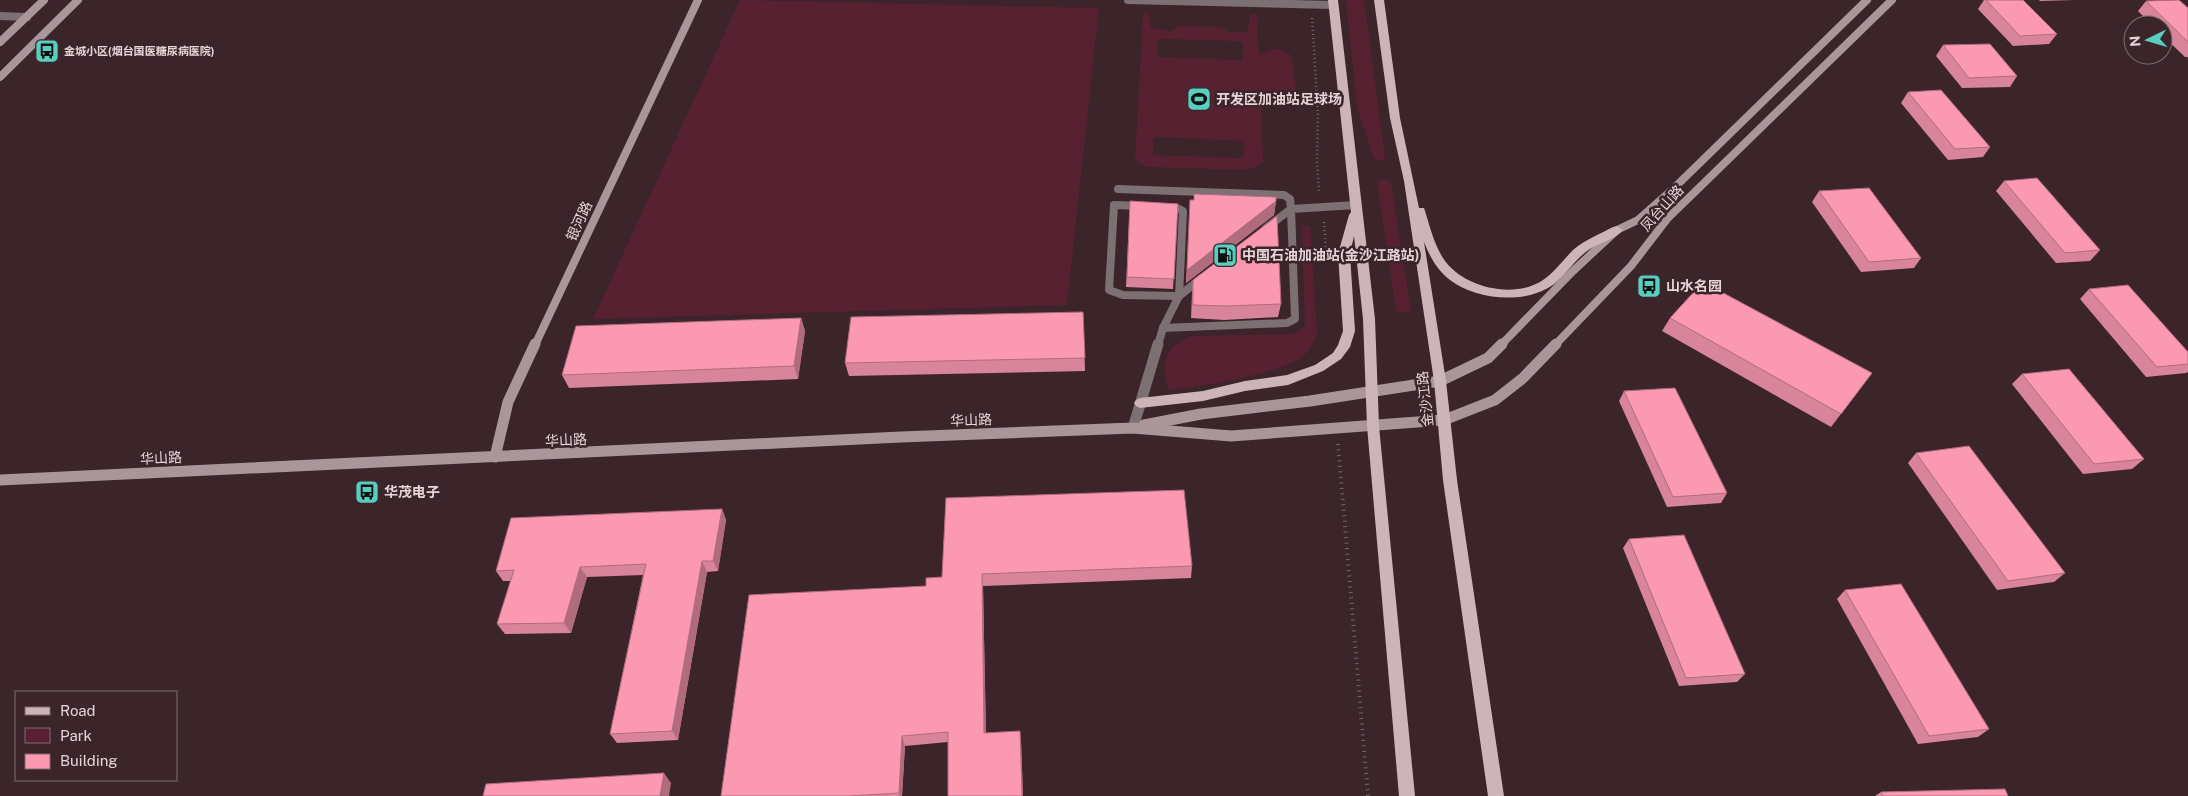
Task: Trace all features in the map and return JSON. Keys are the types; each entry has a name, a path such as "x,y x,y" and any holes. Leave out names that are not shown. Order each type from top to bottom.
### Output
{"main road":[{"name":"金沙江路","path":"1379,0 1395,118 1410,181 1440,381 1450,480 1496,796"},
{"path":"1333,3 1369,319 1373,426 1407,796"},
{"path":"1410,181 1442,267 1454,278 1492,291 1511,294 1542,286 1583,248 1618,230"},
{"path":"1140,403 1203,396 1245,386 1288,380 1319,368 1337,356 1344,347 1349,331 1344,254 1356,205"}],"street":[{"path":"0,42 44,0"},
{"path":"0,77 78,0"},
{"name":"银河路","path":"495,457 508,402 698,0"},
{"path":"1128,0 1333,3"},
{"name":"凤台山路","path":"1133,428 1200,414 1310,401 1440,381 1488,358 1573,271 1618,230 1638,220 1672,190 1867,0"},
{"name":"凤台山路","path":"1133,428 1231,436 1373,426 1444,420 1495,400 1523,378 1630,266 1667,219 1892,0"},
{"path":"0,16 27,17"},
{"path":"1118,189 1284,195 1290,199 1294,320 1286,323 1163,328"},
{"path":"1133,428 1163,328 1179,296 1183,211 1175,207 1114,205 1109,290 1123,295 1179,296 1209,272"},
{"path":"1261,232 1291,209 1356,205"},
{"name":"华山路","path":"0,480 901,436 1133,428"}],"green space":[{"path":"740,0 1099,8 1067,305 593,319"},
{"path":"1346,0 1364,0 1385,157 1383,160 1374,159 1357,107"},
{"path":"1143,13 1149,13 1151,28 1171,31 1178,26 1222,27 1231,32 1248,31 1250,14 1258,14 1257,37 1260,55 1268,51 1281,50 1292,57 1297,98 1290,106 1280,108 1270,106 1261,101 1263,161 1260,165 1248,170 1147,167 1139,163 1135,158","holes":["1162,39 1239,41 1243,44 1243,60 1157,57 1157,41","1154,137 1243,141 1244,156 1239,158 1153,155"]},
{"path":"1383,179 1391,183 1411,312 1396,312 1377,182"},
{"path":"1302,225 1310,227 1317,333 1308,351 1292,363 1258,374 1218,383 1168,390 1165,371 1166,357 1174,347 1190,336 1294,334 1305,326"}],"building":[{"path":"1986,0 2023,0 2057,34 2020,36"},
{"path":"2179,0 2188,8 2188,42 2173,27 2173,15 2160,15 2146,1"},
{"path":"1990,44 2017,76 1969,78 1943,45"},
{"path":"1941,90 1990,147 1955,149 1908,92"},
{"path":"2037,178 2100,250 2065,253 2004,181"},
{"path":"1869,188 1921,258 1869,262 1819,191"},
{"path":"1194,194 1276,197 1276,201 1187,270 1190,200 1194,200"},
{"path":"1130,201 1178,204 1174,279 1127,277"},
{"path":"1277,216 1281,304 1193,305 1193,280"},
{"path":"1703,282 1872,373 1841,414 1670,318"},
{"path":"2128,285 2188,352 2188,364 2157,367 2089,289"},
{"path":"1083,312 1085,358 845,363 851,317"},
{"path":"801,318 794,366 562,375 576,326"},
{"path":"2069,369 2144,459 2094,464 2022,374"},
{"path":"1675,388 1727,493 1673,497 1624,391"},
{"path":"1969,446 2065,573 2008,581 1916,453"},
{"path":"1184,490 1192,566 982,574 984,733 1020,731 1022,796 948,796 948,732 902,736 899,793 849,796 721,796 749,595 926,586 926,578 942,577 946,498"},
{"path":"722,509 713,561 702,561 672,731 610,734 646,564 580,567 564,623 497,624 514,570 496,571 511,518"},
{"path":"1684,535 1745,674 1686,678 1629,539"},
{"path":"1901,584 1989,729 1929,736 1845,590"},
{"path":"664,773 660,796 483,796 486,784"},
{"path":"2005,789 2008,796 1883,796 1881,792"}],"place":[{"name":"金城小区(烟台国医糖尿病医院)","path":"47,51"},
{"name":"开发区加油站足球场","path":"1199,99"},
{"name":"中国石油加油站(金沙江路站)","path":"1225,255"},
{"name":"山水名园","path":"1649,286"},
{"name":"华茂电子","path":"367,492"}]}
